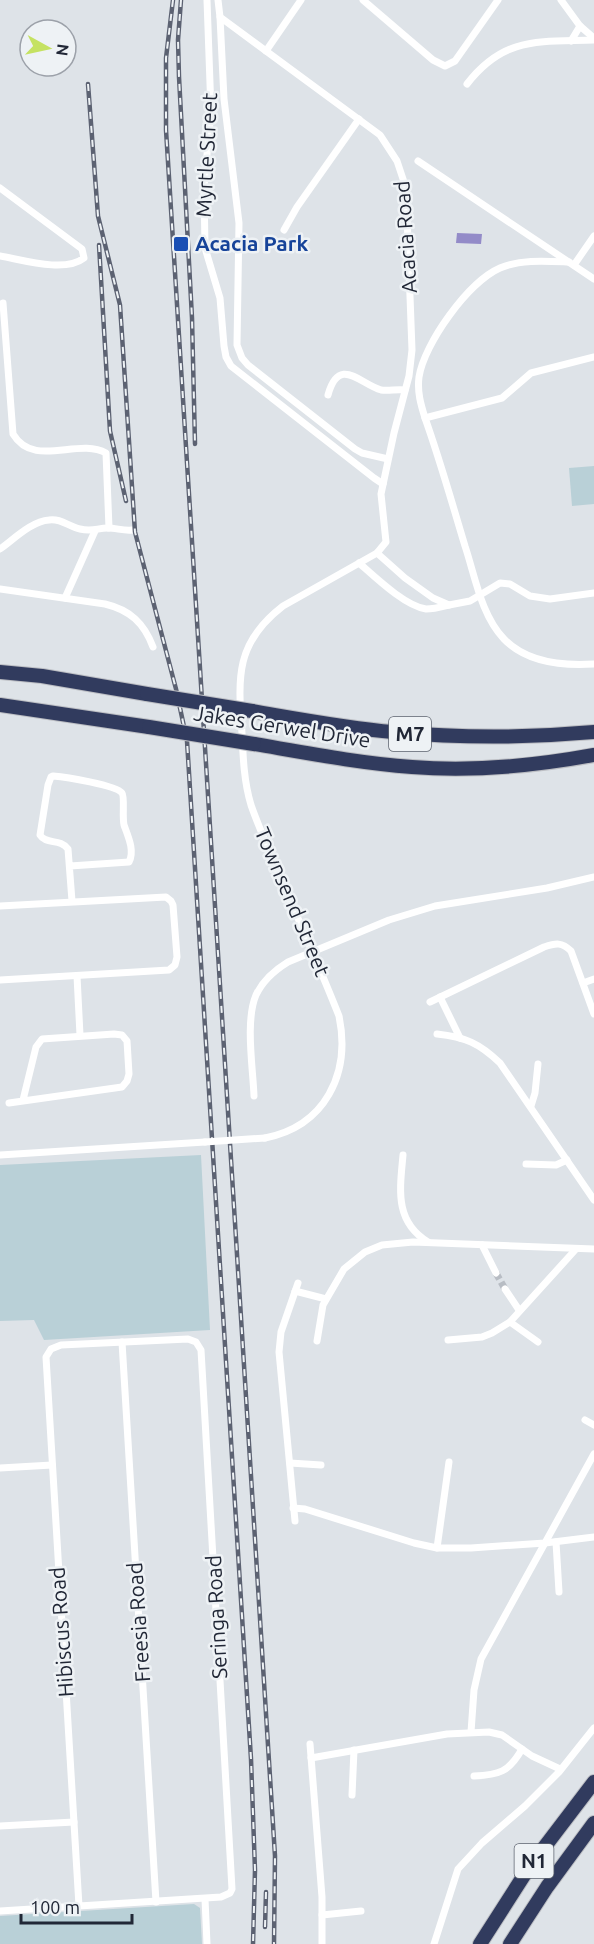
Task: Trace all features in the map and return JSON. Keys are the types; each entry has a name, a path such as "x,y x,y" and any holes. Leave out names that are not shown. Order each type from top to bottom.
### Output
{"highway":[{"name":"Jakes Gerwel Drive","path":"0,672 42,676 359,728 429,735 504,737 594,732"},
{"name":"Jakes Gerwel Drive","path":"0,705 376,764 437,769 506,768 594,755"},
{"name":"N1","path":"480,1944 530,1866 594,1782"},
{"name":"N1","path":"510,1944 547,1887 594,1823"}],"street":[{"name":"Myrtle Street","path":"207,0 212,111 204,187 205,248 220,298 226,357 231,366 383,484"},
{"path":"219,0 224,99 239,223 238,352 248,365 355,449 388,459"},
{"path":"266,51 301,0"},
{"path":"363,0 433,60 445,66 455,61 498,0"},
{"path":"561,0 580,26 594,39"},
{"name":"Acacia Road","path":"220,16 380,135 392,151 403,176 406,188 412,350 411,364 383,484 382,511 387,539 377,553"},
{"path":"571,41 580,26"},
{"path":"467,84 478,69 502,51 527,44 594,39"},
{"path":"284,230 297,207 359,119"},
{"path":"418,160 594,279"},
{"path":"0,188 82,249 84,258 77,264 59,266 0,256"},
{"path":"571,263 594,236"},
{"path":"571,263 520,262 501,268 476,283 461,299 424,358 418,390 480,594 494,626 505,640 518,650 546,661 594,664"},
{"path":"3,303 3,332 13,434 20,444 32,450 76,450 96,447 106,453 109,528"},
{"path":"425,418 502,398 531,373 594,357"},
{"path":"328,395 335,380 345,374 357,376 378,389 405,390"},
{"path":"0,403 10,404"},
{"path":"0,549 39,522 50,519 62,521 78,529 132,530"},
{"path":"65,598 95,531"},
{"path":"377,553 405,578 433,598 449,605"},
{"name":"Townsend Street","path":"0,1155 265,1138 283,1134 305,1122 325,1101 333,1088 341,1065 343,1042 339,1016 251,804 243,762 239,686 241,671 252,640 272,614 377,553"},
{"path":"359,563 412,604 426,609 470,601 500,583 510,584 530,596 550,599 594,592"},
{"path":"0,589 120,608 144,627 153,647"},
{"path":"70,866 129,862 132,855 122,815 124,796 121,791 110,787 53,776 48,785 40,835 44,840 66,846 70,866 72,901"},
{"path":"254,1096 251,1028 255,996 275,970 288,962 389,920 435,906 594,878"},
{"path":"0,906 162,896 169,898 173,905 177,957 175,965 169,970 0,980"},
{"path":"430,1002 544,947 557,943 563,944 571,951 594,1014"},
{"path":"77,976 81,1035"},
{"path":"583,983 594,979"},
{"path":"440,997 460,1038"},
{"path":"9,1103 118,1088 125,1084 129,1074 127,1041 114,1034 46,1038 40,1041 36,1047 23,1100"},
{"path":"437,1034 453,1035 470,1040 481,1046 500,1063 594,1200"},
{"path":"531,1106 535,1094 537,1064"},
{"path":"403,1155 401,1207 418,1236 430,1243"},
{"path":"526,1164 556,1165 567,1160"},
{"path":"317,1341 323,1305 344,1269 364,1252 382,1245 430,1243 594,1250"},
{"path":"482,1245 496,1273"},
{"path":"448,1340 482,1337 510,1322 576,1249"},
{"path":"295,1521 279,1352 281,1332 298,1283"},
{"path":"505,1289 519,1310"},
{"path":"295,1291 326,1299"},
{"path":"510,1322 538,1342"},
{"name":"Seringa Road","path":"122,1342 180,1338 196,1342 201,1350 233,1885 230,1893 221,1898 205,1899"},
{"name":"Hibiscus Road","path":"80,1906 46,1357 51,1349 61,1345 122,1342"},
{"name":"Freesia Road","path":"122,1342 156,1902"},
{"path":"585,1420 594,1425"},
{"path":"471,1732 474,1690 481,1659 594,1454"},
{"path":"437,1548 449,1462"},
{"path":"290,1463 321,1465"},
{"path":"0,1468 52,1465"},
{"path":"293,1509 305,1509 414,1544 437,1548 545,1543 594,1537"},
{"path":"556,1542 560,1592"},
{"path":"434,1944 458,1869 482,1843 525,1806 594,1728"},
{"path":"311,1758 489,1731 502,1735 522,1749 560,1769"},
{"path":"310,1744 322,1944"},
{"path":"474,1776 500,1772 510,1767 522,1749"},
{"path":"352,1795 354,1750"},
{"path":"0,1826 74,1822"},
{"path":"0,1911 205,1899 207,1944"},
{"path":"322,1915 361,1911"}],"shaded area":[{"path":"457,233 482,234 481,244 456,243"},
{"path":"594,466 594,504 572,506 569,468"},
{"path":"201,1155 210,1330 44,1340 34,1320 0,1321 0,1165"},
{"path":"194,1904 200,1908 202,1944 0,1944 0,1916"}],"tunnel":[{"path":"496,1273 505,1289"}],"railway":[{"path":"173,0 166,58 166,130 275,1856 274,1944"},
{"path":"181,0 178,40 179,77 192,318 195,444"},
{"path":"88,84 98,216 120,305 135,532 176,689 187,741 251,1759 255,1870 253,1944"},
{"path":"99,245 110,431 126,501"},
{"path":"265,1927 266,1892"}],"place":[{"name":"Acacia Park","path":"181,244"}]}
